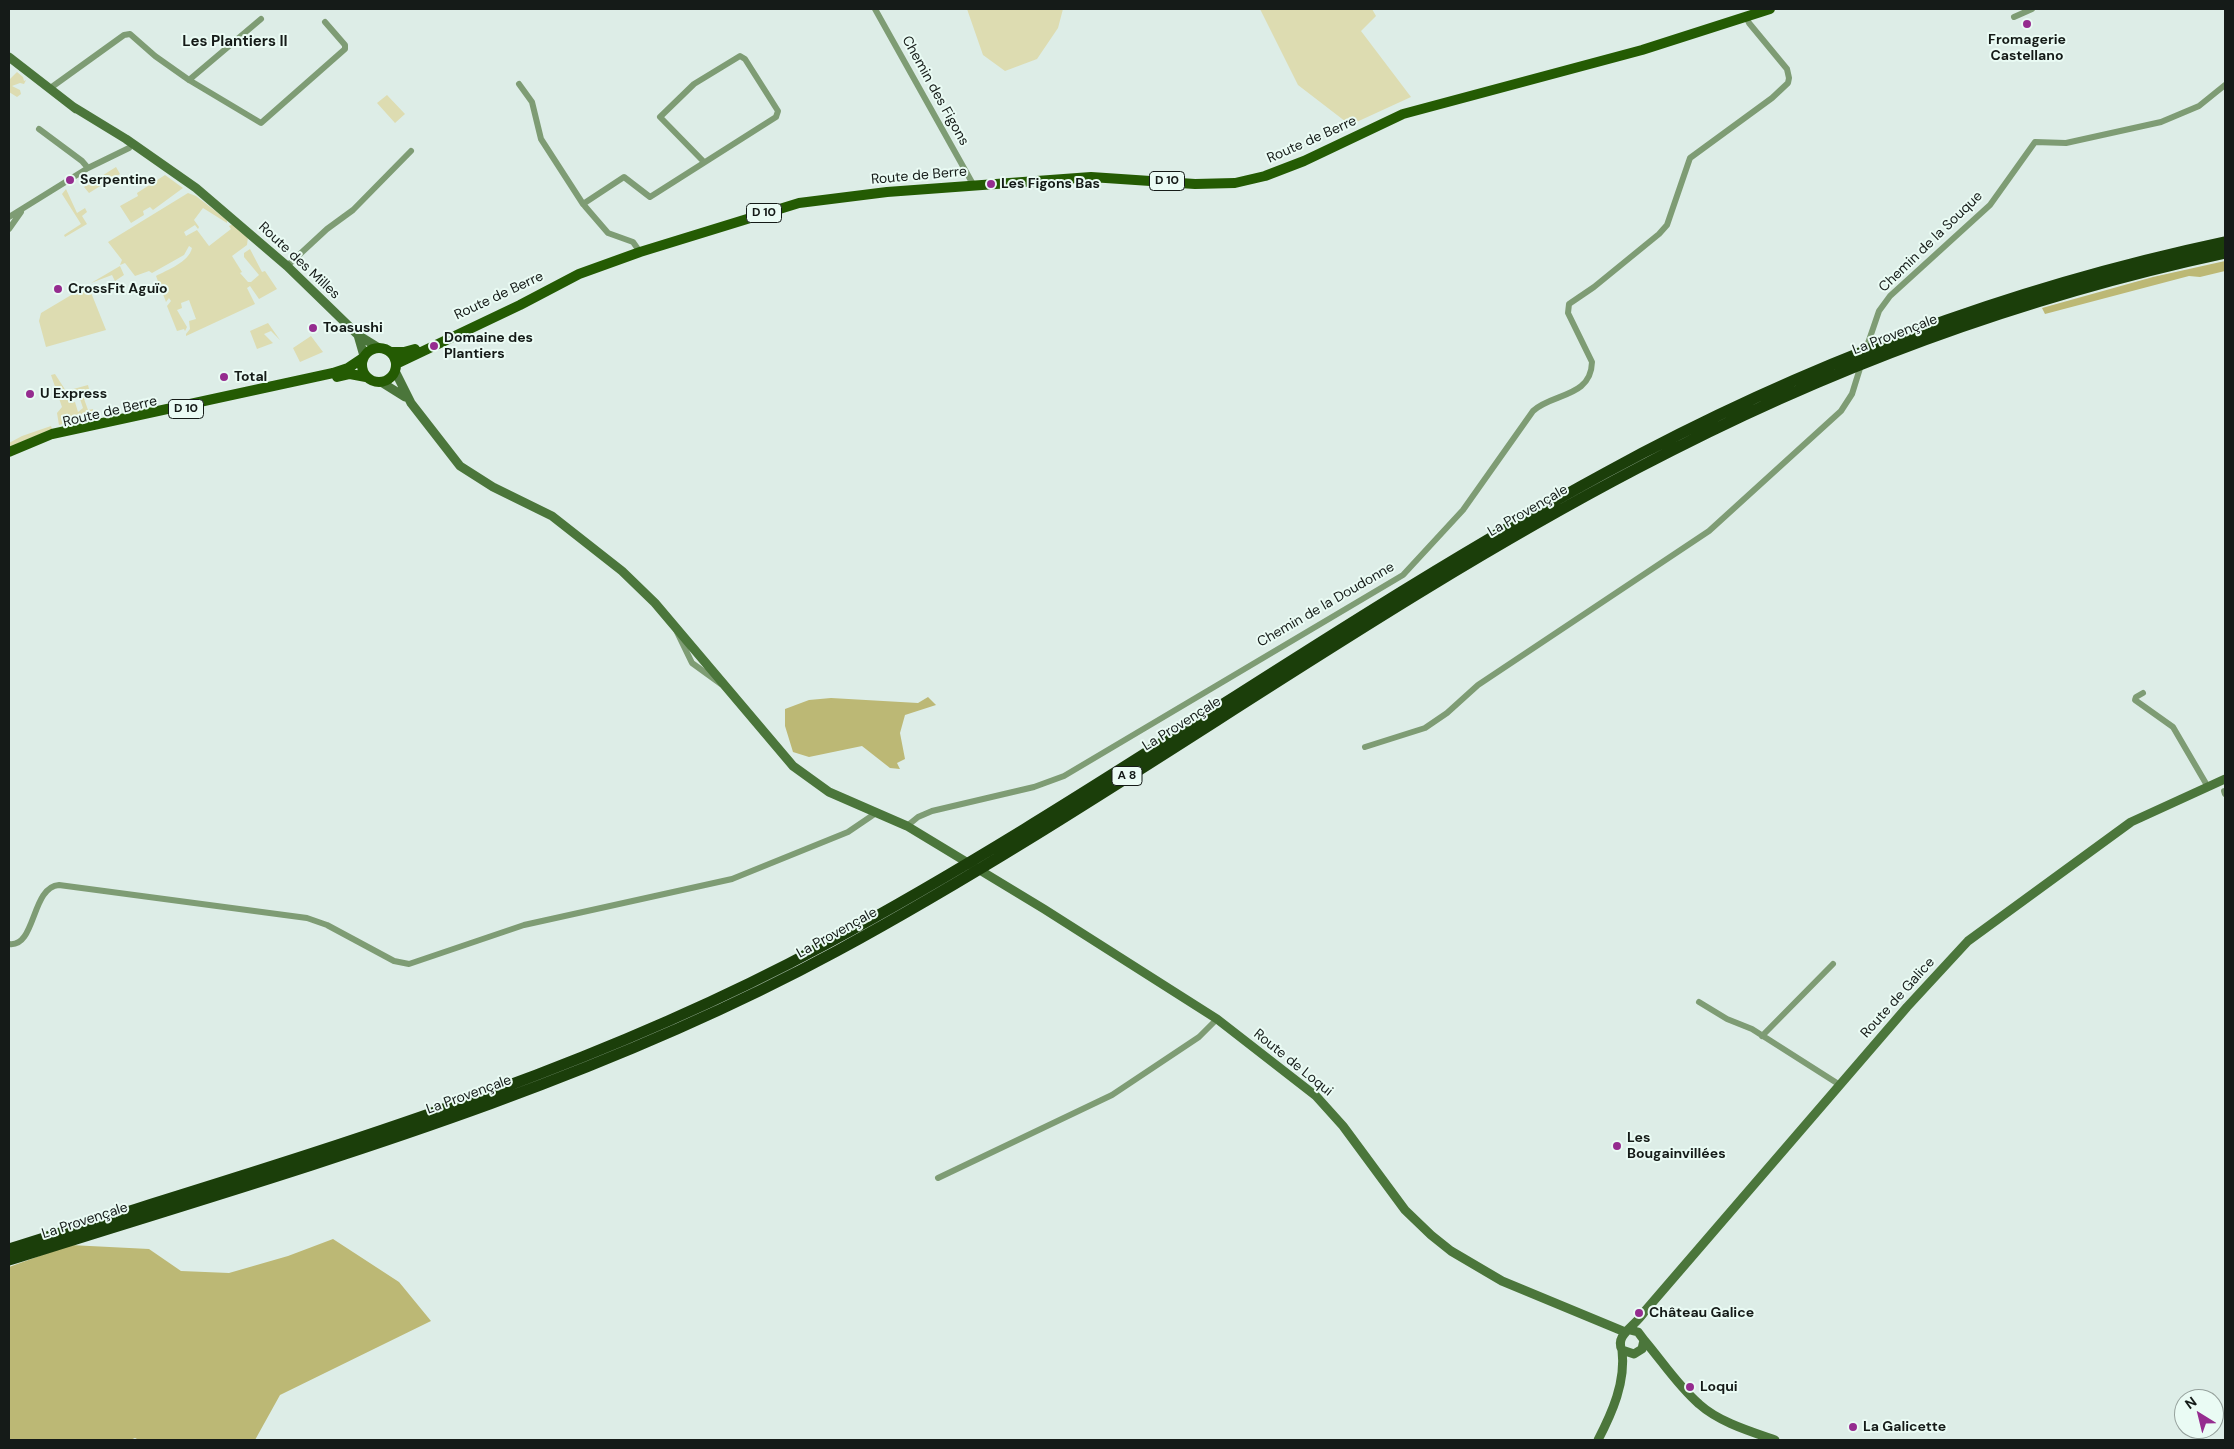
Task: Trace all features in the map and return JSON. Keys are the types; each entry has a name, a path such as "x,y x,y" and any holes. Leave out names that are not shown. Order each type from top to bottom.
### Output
{"highway":[{"name":"La Provençale","path":"9,1249 414,1119 545,1072 684,1015 799,959 943,878 1388,599 1536,511 1672,437 1800,378 1935,324 2055,285 2225,242"},
{"name":"La Provençale","path":"9,1260 408,1133 542,1085 688,1025 804,968 921,904 1444,577 1590,493 1677,447 1806,387 1938,335 2058,296 2225,254"}],"main road":[{"name":"Route de Berre","path":"390,352 404,352 425,345 564,282 640,252 748,217 799,203 887,192 1091,176 1195,184 1235,183 1265,176 1304,161 1403,114 1642,50 1770,9"},
{"name":"Route de Berre","path":"395,368 564,282"},
{"path":"379,348 390,352 395,368 392,376 381,382 366,377 362,368 362,359 373,349 379,348"},
{"name":"Route de Berre","path":"9,452 52,434 333,373 362,359"},
{"name":"Route de Berre","path":"9,456 39,443 67,435 350,374 366,377"}],"street":[{"name":"Chemin des Figons","path":"875,9 974,186"},
{"path":"2014,17 2032,9"},
{"name":"Chemin de la Doudonne","path":"907,826 918,817 932,812 1034,787 1064,776 1409,570 1476,494 1533,411 1548,401 1569,395 1588,376 1592,362 1568,313 1569,304 1594,288 1667,225 1687,164 1694,153 1740,123 1788,83 1789,78 1786,69 1749,23 1746,16"},
{"path":"189,80 261,19"},
{"path":"49,89 127,34 133,36 155,56 189,80 261,123 345,49 345,45 325,22"},
{"name":"Route des Milles","path":"9,56 72,106 196,188 287,266 358,335 379,348"},
{"path":"583,204 624,177 650,197 776,117 778,111 745,59 740,56 694,84 660,117 704,162"},
{"path":"519,84 532,102 541,139 583,204 608,233 632,242 640,252"},
{"name":"Chemin de la Souque","path":"1365,747 1425,728 1447,713 1478,685 1704,535 1735,509 1841,411 1856,385 1870,332 1879,311 1890,296 1990,205 2034,142 2066,142 2161,122 2199,106 2225,86"},
{"path":"39,129 82,161 88,168"},
{"path":"10,223 23,209 114,154 127,143"},
{"path":"287,266 327,229 353,210 411,151"},
{"name":"Route des Milles","path":"358,335 362,359"},
{"path":"395,368 411,403"},
{"path":"381,382 400,393 411,403"},
{"name":"Route de Loqui","path":"411,403 460,466 493,487 541,510 571,531 622,572 676,627 793,766 806,778 829,792 907,826 1044,909 1217,1019 1316,1096 1343,1126 1405,1210 1442,1244 1502,1281 1643,1338"},
{"path":"2143,693 2136,697 2135,700 2174,727 2208,787"},
{"name":"Route de Galice","path":"1621,1345 1627,1331 1907,1007 1968,941 2131,822 2225,779"},
{"path":"9,944 13,945 27,933 45,892 52,886 59,885 307,918 328,925 394,961 408,964 524,926 732,879 848,832 876,813"},
{"path":"1762,1036 1833,964"},
{"path":"1699,1002 1762,1036 1840,1085"},
{"path":"938,1178 1112,1095 1199,1037 1217,1019"},
{"path":"1598,1440 1611,1412 1622,1374 1636,1353 1643,1338 1645,1316 1648,1308"},
{"path":"1602,1322 1621,1345 1636,1353 1656,1358 1662,1362"},
{"path":"1643,1338 1698,1404 1739,1427 1775,1440"},
{"path":"1621,1345 1622,1374"}],"green space":[{"path":"967,9 1063,9 1058,28 1037,59 1005,71 983,55"},
{"path":"1260,9 1372,9 1376,16 1361,31 1411,97 1350,125 1298,85"},
{"path":"17,72 23,77 24,81 26,80 24,84 20,83 12,86 20,90 21,94 17,97 9,92 9,80"},
{"path":"387,95 405,114 395,123 377,103"},
{"path":"116,167 120,174 89,193 84,187"},
{"path":"165,175 183,188 153,210 150,207 143,211 144,215 131,223 120,206 138,196 137,193"},
{"path":"66,189 77,213 85,208 87,212 82,216 87,224 65,237 64,235 81,224 62,194"},
{"path":"188,193 196,196 227,220 227,223 203,208 194,220 199,227 198,229 195,225 184,232 186,236 197,230 209,246 231,229 229,226 233,224 248,237 247,245 232,256 242,272 240,273 248,282 251,282 259,275 244,257 244,253 250,249 262,272 265,271 277,289 259,299 250,286 247,288 255,304 186,336 190,329 189,321 196,319 189,300 181,303 182,308 177,310 187,327 185,331 184,329 177,331 167,306 171,301 169,298 166,302 156,276 182,261 187,257 192,248 189,246 184,255 152,273 149,271 135,276 125,263 120,265 122,260 108,242"},
{"path":"120,266 124,275 115,281 112,275 91,283"},
{"path":"88,285 106,330 46,347 39,321 41,313"},
{"path":"268,323 280,340 271,331 264,334 273,343 257,349 250,331"},
{"path":"311,336 323,352 300,362 293,348"},
{"path":"55,374 66,391 88,385 89,389 68,395 70,403 75,402 78,412 83,408 80,399 83,396 88,410 93,409 92,416 59,425 57,413 62,407 51,375"},
{"path":"51,426 52,429 9,447 9,443 22,436"}],"shaded area":[{"path":"2225,261 2225,271 2200,277 2189,276 2045,314 2042,308 2153,277"},
{"path":"928,697 936,705 905,715 900,733 905,759 897,763 900,769 890,768 862,746 809,757 793,752 785,726 785,709 809,700 831,698 918,703"},
{"path":"333,1239 399,1282 431,1321 280,1395 255,1440 139,1440 135,1438 130,1440 9,1440 9,1267 70,1245 149,1249 181,1271 229,1273 288,1256"}],"place":[{"name":"Fromagerie Castellano","path":"2027,24"},
{"name":"Serpentine","path":"70,180"},
{"name":"Les Figons Bas","path":"991,184"},
{"name":"CrossFit Aguïo","path":"58,289"},
{"name":"Toasushi","path":"313,328"},
{"name":"Domaine des Plantiers","path":"434,346"},
{"name":"Total","path":"224,377"},
{"name":"U Express","path":"30,394"},
{"name":"Les Bougainvillées","path":"1617,1146"},
{"name":"Château Galice","path":"1639,1313"},
{"name":"Loqui","path":"1690,1387"},
{"name":"La Galicette","path":"1853,1427"}],"district":[{"name":"Les Plantiers II","path":"235,42"}]}
